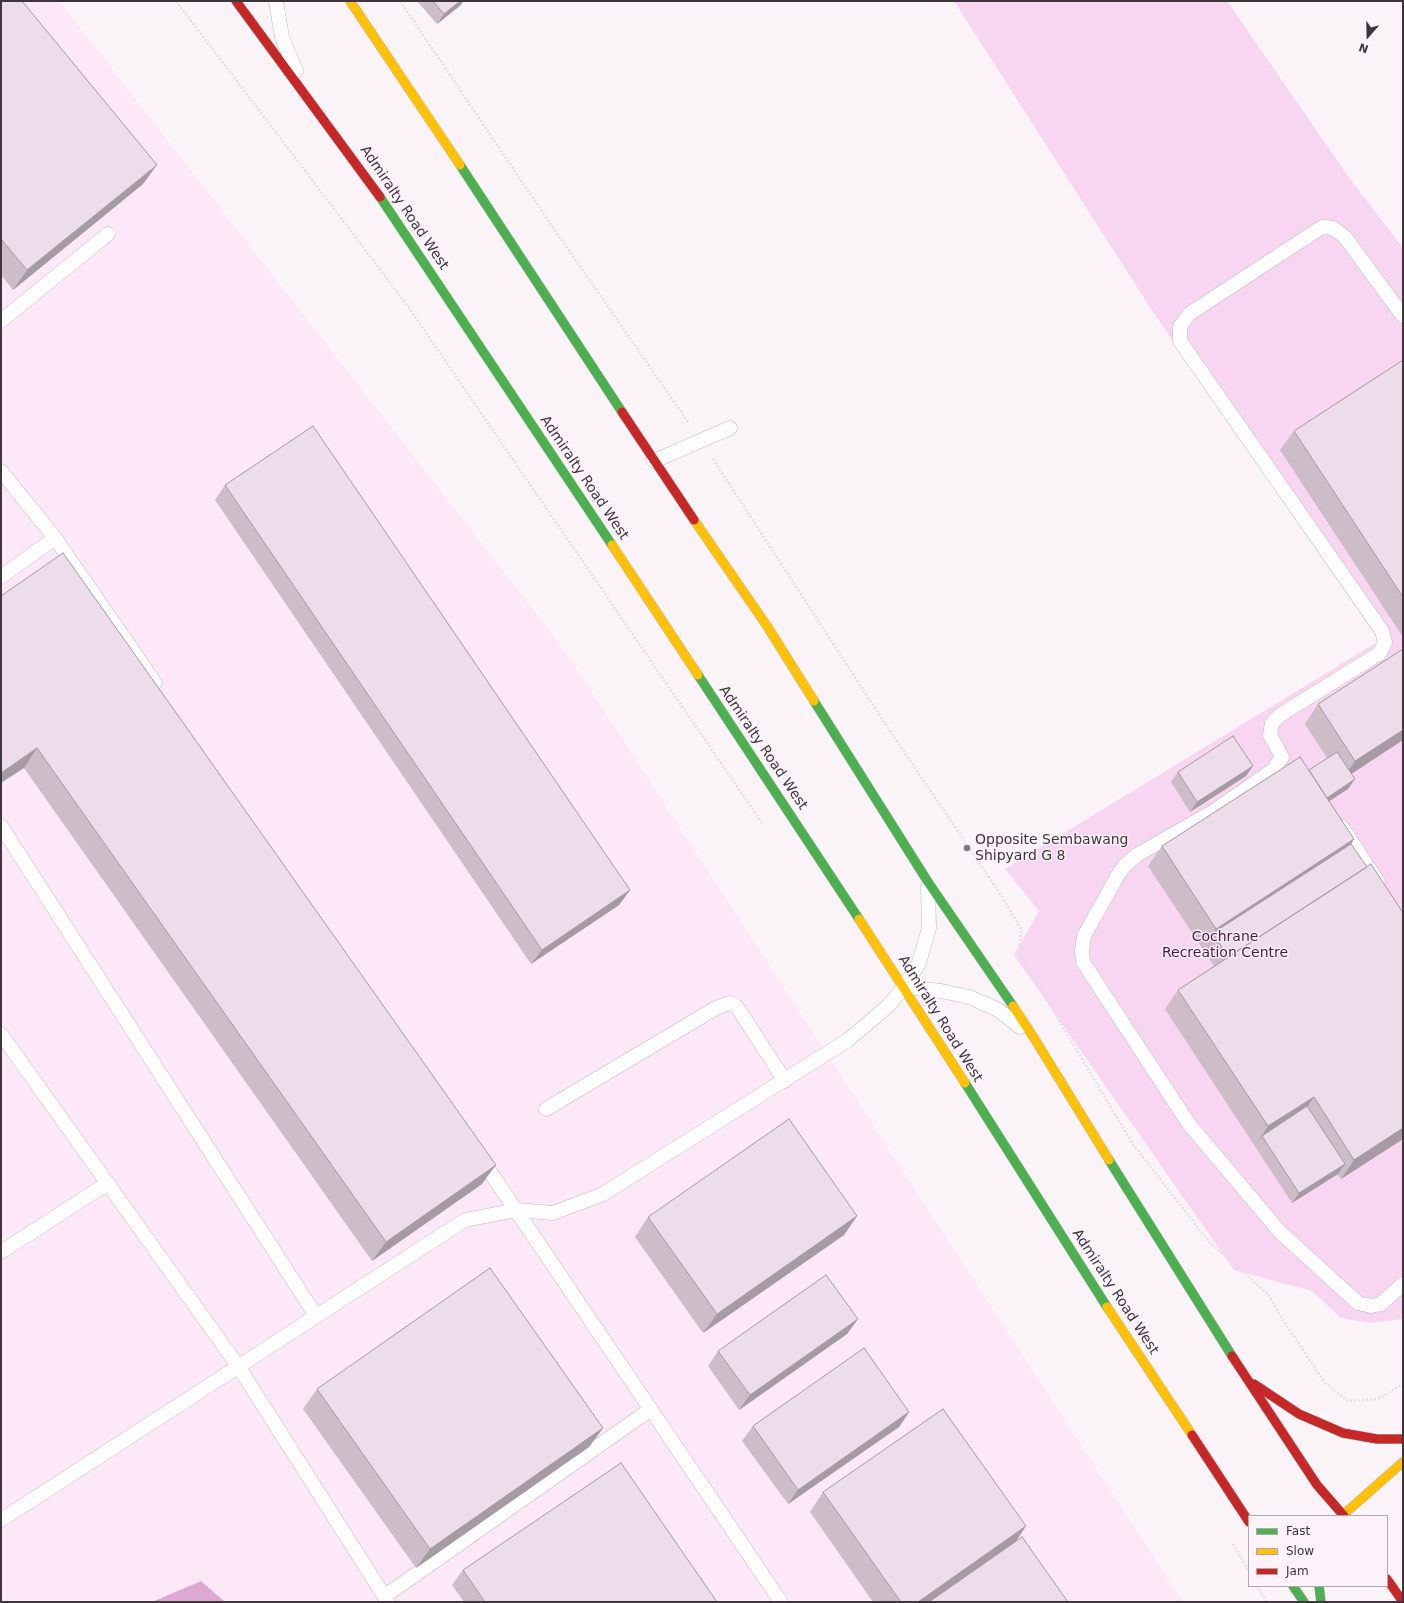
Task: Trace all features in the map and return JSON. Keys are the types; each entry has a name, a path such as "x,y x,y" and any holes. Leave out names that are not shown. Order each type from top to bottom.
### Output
{"main road":[{"name":"Admiralty Road West","path":"236,1 305,92 380,196 904,987 1062,1237 1248,1520"},
{"path":"350,1 654,461 767,626 928,882 1034,1038 1246,1380 1317,1485 1342,1515"},
{"path":"1246,1380 1299,1414 1343,1433 1377,1439 1403,1439"},
{"path":"1344,1515 1403,1462"},
{"path":"1388,1580 1403,1602"},
{"path":"1294,1587 1304,1602"},
{"path":"1319,1587 1321,1602"}],"lane":[{"path":"276,1 282,38 305,92"},
{"path":"1403,316 1345,237 1333,228 1322,227 1189,314 1180,327 1180,341 1382,631 1385,642 1380,653 1280,715 1272,723 1270,734 1282,757 1273,770 1214,811 1137,855 1125,865 1084,936 1082,951 1084,962 1189,1124 1280,1232 1358,1303 1371,1306 1381,1304 1403,1284"},
{"path":"1,321 108,234"},
{"path":"654,461 730,428"},
{"path":"1,471 55,538 164,696"},
{"path":"1,577 55,538"},
{"path":"1336,818 1386,893"},
{"path":"1,826 316,1316"},
{"path":"1,1520 465,1220 517,1210 553,1213 603,1194 848,1040 888,1006 904,987 919,963 929,928 928,882"},
{"path":"904,987 969,996 997,1009 1034,1038"},
{"path":"546,1109 716,1008 729,1003 735,1005 739,1010 785,1081"},
{"path":"1,1034 238,1366 387,1599 651,1409"},
{"path":"473,1147 781,1602"},
{"path":"1,1252 108,1183"}],"path":[{"path":"176,1 406,305 766,829"},
{"path":"400,1 542,213 701,441 886,724 1002,895 1021,929 1020,955 1132,1143 1209,1242 1268,1294 1281,1317 1325,1383 1348,1400 1378,1399 1403,1384"},
{"path":"1259,1587 1267,1602"}],"shaded area":[{"path":"1,1 59,1 563,648 1183,1602 225,1602 201,1581 152,1602 1,1602"},
{"path":"201,1581 225,1602 152,1602"}],"green space":[{"name":"Cochrane Recreation Centre","path":"954,1 1227,1 1350,179 1403,248 1403,1319 1369,1323 1341,1318 1312,1291 1234,1270 1014,955 1039,911 1005,869 1379,641 1151,309"}],"building":[{"path":"1,1 22,1 157,165 27,270 1,239"},
{"path":"433,1 460,1 444,14"},
{"path":"1403,360 1403,597 1294,431"},
{"path":"313,426 630,890 542,950 225,485"},
{"path":"63,553 496,1165 386,1242 37,748 1,773 1,596"},
{"path":"1403,649 1403,730 1355,761 1318,704"},
{"path":"1233,736 1253,766 1197,802 1178,772"},
{"path":"1337,752 1355,779 1327,798 1309,770"},
{"path":"1300,757 1354,839 1216,929 1162,846"},
{"path":"1351,844 1367,867 1228,957 1213,933"},
{"path":"1371,864 1403,913 1403,1128 1354,1160 1314,1097 1268,1126 1178,990"},
{"path":"1307,1106 1345,1164 1299,1193 1262,1136"},
{"path":"789,1119 857,1216 717,1314 648,1217"},
{"path":"490,1268 603,1428 430,1549 317,1389"},
{"path":"826,1275 858,1319 750,1395 718,1351"},
{"path":"864,1348 909,1412 798,1490 753,1426"},
{"path":"943,1409 1026,1526 918,1602 901,1602 823,1492"},
{"path":"621,1463 717,1602 485,1602 463,1570"},
{"path":"1022,1537 1068,1602 929,1602"}],"traffic: fast":[{"path":"460,165 622,412"},
{"path":"380,197 612,545"},
{"path":"698,675 859,919"},
{"path":"814,701 928,882 1013,1006"},
{"path":"965,1083 1107,1307"},
{"path":"1109,1160 1232,1356"},
{"path":"1294,1587 1304,1602"},
{"path":"1319,1587 1321,1602"}],"traffic: slow":[{"path":"350,1 460,165"},
{"path":"694,520 767,626 814,701"},
{"path":"612,545 698,675"},
{"path":"859,919 965,1083"},
{"path":"1013,1006 1109,1160"},
{"path":"1107,1307 1192,1435"},
{"path":"1343,1515 1403,1462"}],"traffic: jam":[{"path":"236,1 380,197"},
{"path":"622,412 694,520"},
{"path":"1232,1356 1317,1485 1343,1515"},
{"path":"1254,1384 1299,1414 1343,1433 1377,1439 1403,1439"},
{"path":"1192,1435 1248,1520"},
{"path":"1388,1580 1403,1602"}],"place":[{"name":"Opposite Sembawang Shipyard G 8","path":"967,848"}]}
